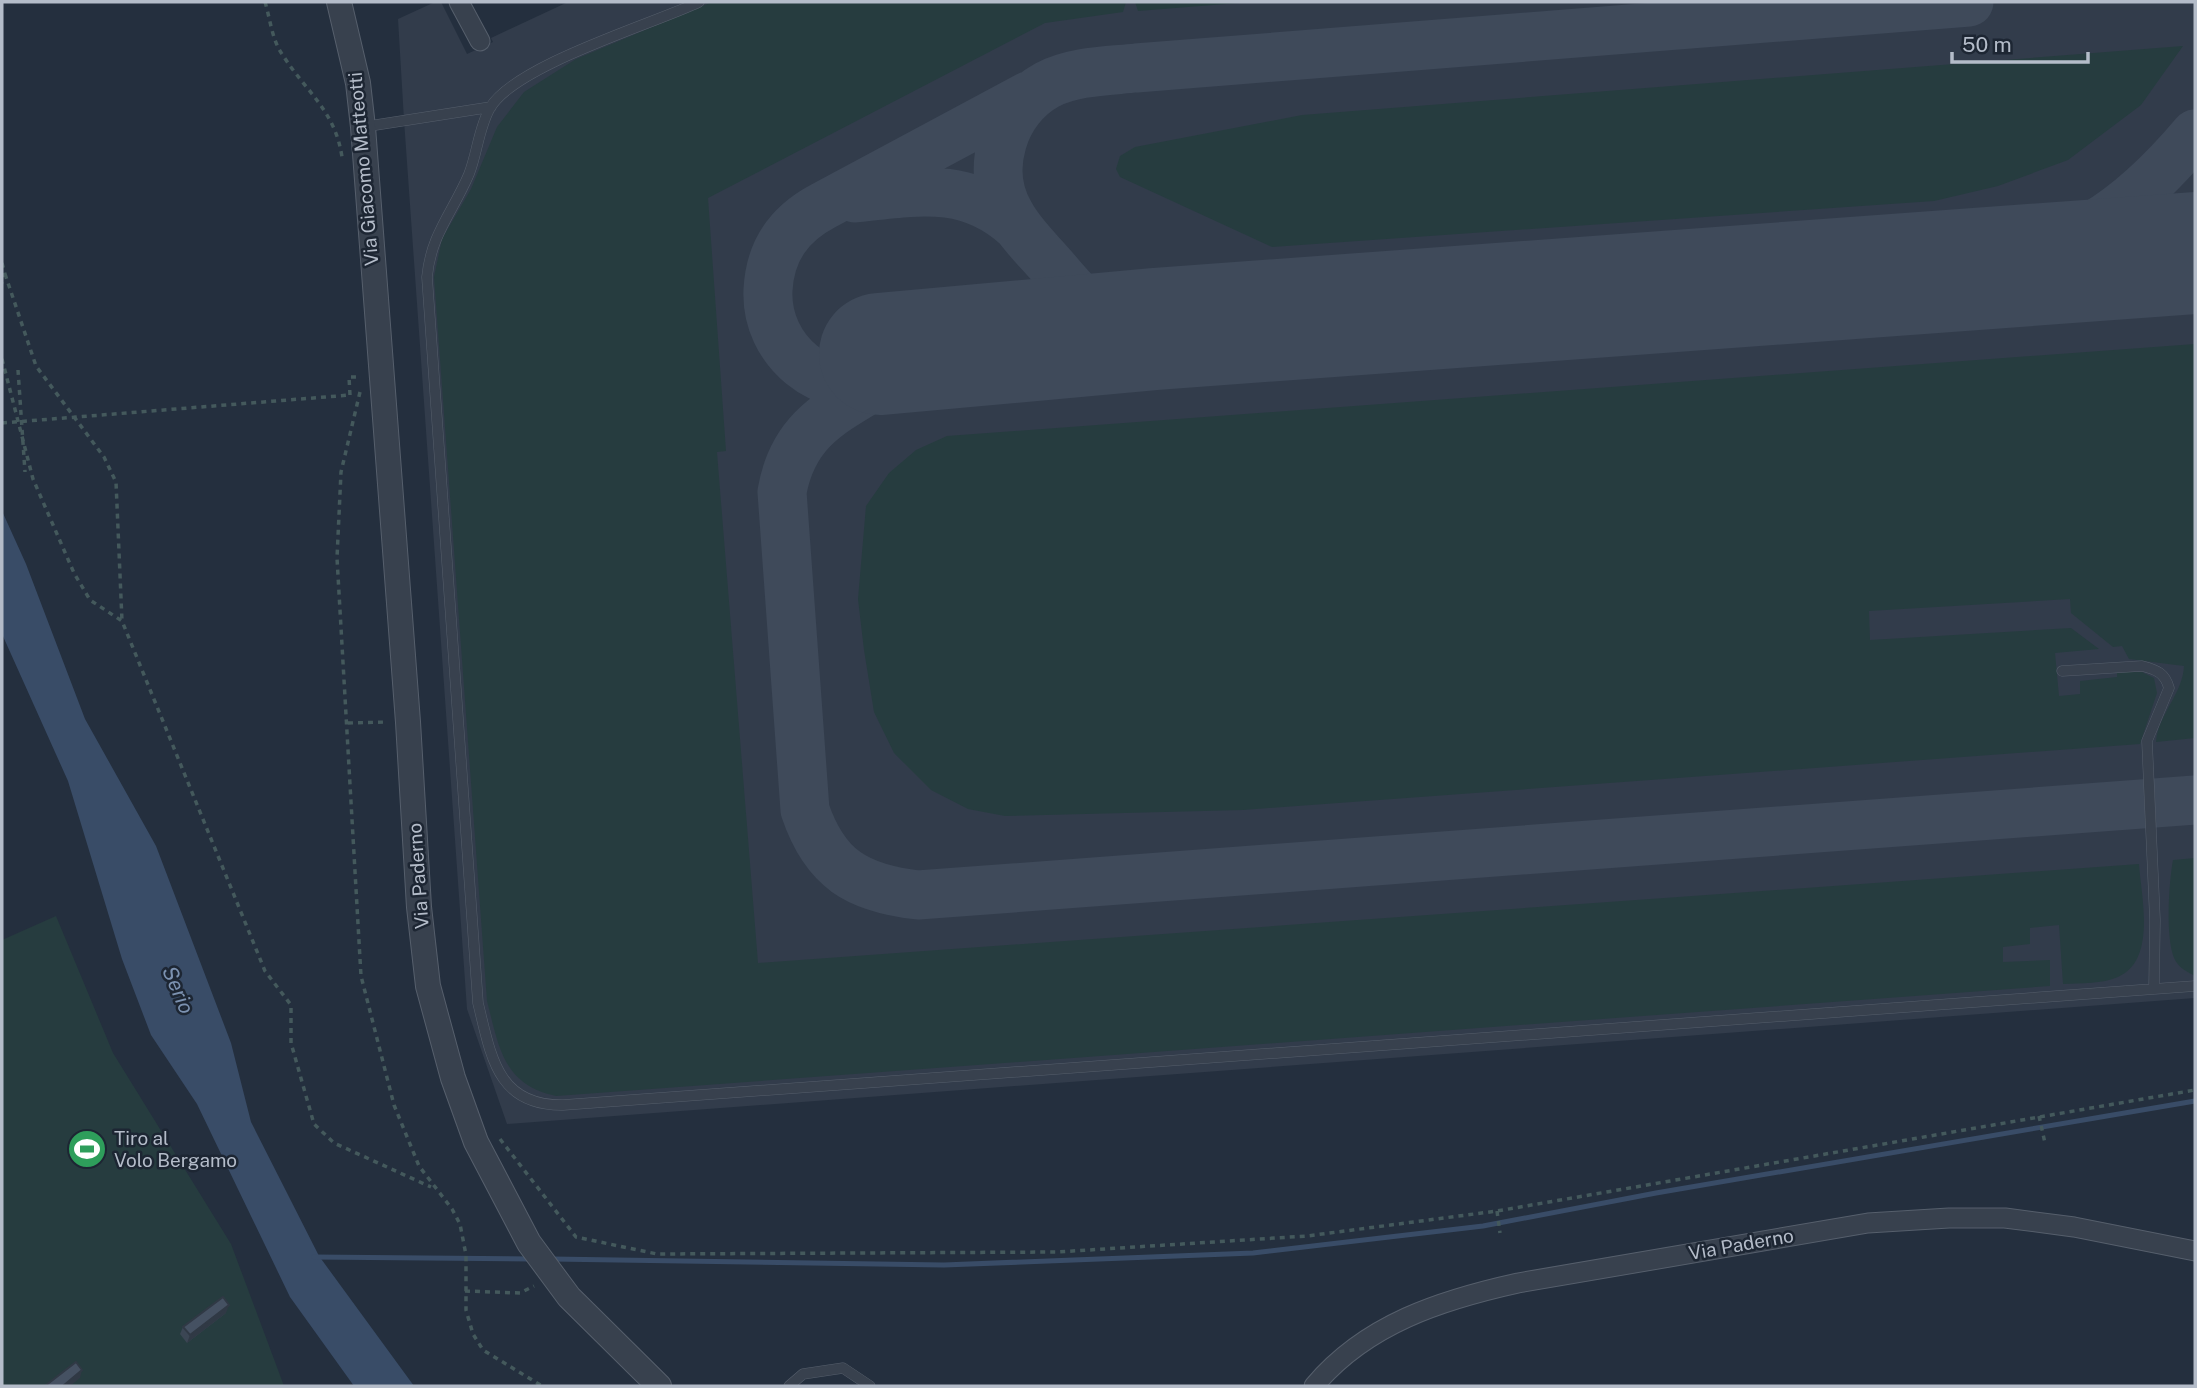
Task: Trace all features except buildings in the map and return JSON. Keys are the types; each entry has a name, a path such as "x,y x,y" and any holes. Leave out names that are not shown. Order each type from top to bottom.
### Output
{"street":[{"name":"Via Giacomo Matteotti","path":"339,2 358,83 374,296"},
{"path":"459,2 480,41"},
{"name":"Via Paderno","path":"374,296 408,722 419,907 428,986 453,1078 476,1142 552,1289 659,1386"},
{"name":"Via Paderno","path":"1314,1386 1327,1371 1360,1344 1395,1321 1469,1294 1518,1283 1868,1223 2005,1218 2074,1227 2195,1251"}],"lane":[{"path":"699,2 613,34 543,69 515,86 491,107 469,174 435,238 427,277 478,1003 498,1072 509,1087 524,1099 543,1105 563,1105 2195,986"},
{"path":"363,127 491,107"},
{"path":"2062,671 2142,666 2154,669 2167,680 2169,688 2147,741 2155,920 2154,989"},
{"path":"789,1386 803,1374 843,1368 870,1386"}],"path":[{"path":"265,2 280,52 329,115 339,138 343,163"},
{"path":"2,263 36,366 104,457 116,482 122,621 265,971 291,1005 291,1043 314,1124 334,1143 433,1187"},
{"path":"2,283 5,274"},
{"path":"2,359 33,478 74,573 90,600 122,621"},
{"path":"361,364 359,403 341,472 337,558 361,976 394,1105 419,1166 452,1209 460,1224 466,1255 467,1319 483,1350 542,1386"},
{"path":"19,370 25,472"},
{"path":"2,423 349,395 349,377 362,377"},
{"path":"348,723 408,722"},
{"path":"492,1134 505,1143 576,1237 657,1254 1058,1252 1307,1236 1497,1214 2039,1115 2195,1090"},
{"path":"2039,1115 2045,1143"},
{"path":"1497,1214 1500,1233"},
{"path":"465,1288 520,1293 532,1286 552,1289"}],"shaded area":[{"path":"435,2 441,2 467,54 493,42 491,38 568,2 2195,2 2195,998 507,1124 467,1009 404,120 398,19"}],"green space":[{"path":"712,2 1126,2 1123,12 1045,23 708,198 726,451 717,452 758,963 2139,864 2144,926 2138,957 2130,969 2105,981 2063,984 2059,925 2030,928 2030,944 2003,947 2003,962 2050,960 2050,986 556,1096 538,1091 525,1083 506,1062 495,1034 487,1001 434,277 442,239 471,189 497,127 524,92 576,59"},
{"path":"1135,2 1251,2 1138,11"},
{"path":"2183,46 2141,105 2068,160 1998,186 1934,201 1272,247 1120,177 1116,169 1120,156 1135,147 1302,115"},
{"path":"2195,344 2195,738 2156,742 2161,723 2183,676 2184,666 2129,659 2122,646 2113,647 2071,613 2070,599 1869,611 1870,640 2071,628 2099,649 2055,653 2059,696 2080,694 2080,681 2117,677 2117,672 2142,672 2154,678 2157,693 2140,744 1243,810 1005,816 968,809 931,790 894,753 874,712 858,599 866,506 889,473 916,450 947,436"},
{"path":"2195,858 2195,976 2181,967 2173,955 2169,913 2173,860"},
{"name":"Tiro al Volo Bergamo","path":"56,916 113,1053 231,1244 284,1386 2,1386 2,940"}],"water":[{"name":"Serio","path":"2,511 26,564 85,719 156,846 231,1043 251,1122 319,1256 414,1386 354,1386 290,1297 197,1104 151,1035 122,959 68,781 2,634"}],"waterway":[{"path":"552,1259 944,1265 1253,1253 1483,1226 1656,1193 2195,1101"},
{"path":"314,1257 532,1259"}],"taxiway":[{"path":"1155,329 1116,320 1081,299 1023,234 1002,197 999,160 1009,125 1019,109 1032,96 1057,80 1091,72 1136,68 1969,2"},
{"path":"1028,96 800,221 783,240 770,276 770,312 776,332 787,350 802,365 819,376 839,383 860,385 882,381 921,361 935,357 1105,345"},
{"path":"1963,270 2035,252 2093,226 2144,187 2195,134"},
{"path":"855,198 921,192 961,196 999,212 1018,227"},
{"path":"883,381 832,413 805,437 787,470 782,492 805,810 813,830 833,861 861,881 877,887 918,895 2195,800"}],"runway":[{"path":"880,354 1155,329 2195,253"}],"place":[{"name":"Tiro al Volo Bergamo","path":"87,1149"}]}
